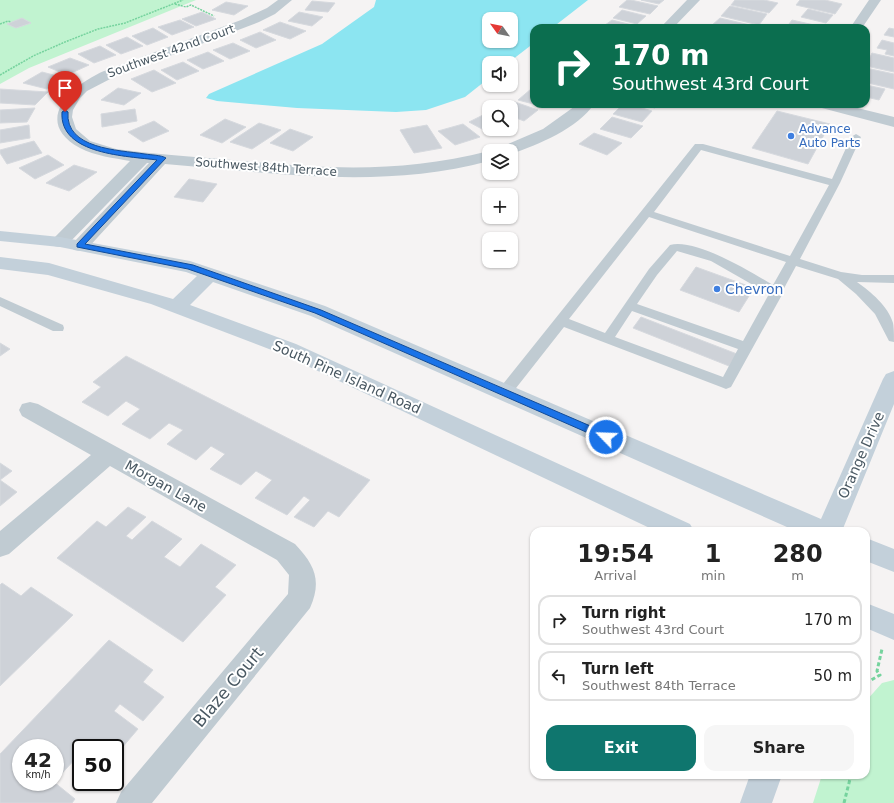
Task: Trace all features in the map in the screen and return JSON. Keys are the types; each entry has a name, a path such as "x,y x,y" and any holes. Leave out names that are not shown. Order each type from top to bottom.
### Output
{"main road":[{"path":"0,236 60,242 190,267 318,312 813,527"},
{"name":"South Pine Island Road","path":"0,263 49,269 176,307 289,349 672,527"},
{"path":"176,307 210,274"},
{"name":"Orange Drive","path":"831,527 843,494 894,379"},
{"path":"870,552 894,561"},
{"path":"870,617 894,627"},
{"path":"756,803 765,779"}],"street":[{"name":"Southwest 42nd Court","path":"65,112 68,104 81,90 102,77 248,22 271,11 286,0"},
{"path":"670,24 694,0"},
{"path":"859,24 875,0"},
{"path":"518,146 546,134 567,122 583,108"},
{"path":"839,108 894,122"},
{"name":"Southwest 84th Terrace","path":"65,112 64,120 67,128 81,142 103,150 143,157 295,170 379,173 446,167 482,158"},
{"path":"60,242 143,157"},
{"path":"80,246 162,158"},
{"name":"Morgan Lane","path":"30,410 286,552 298,565"},
{"path":"0,546 108,454"},
{"name":"Blaze Court","path":"132,803 300,600 305,582 298,565"}],"lane":[{"path":"561,322 726,384 794,261 835,183 856,137"},
{"path":"504,393 699,146 835,183"},
{"path":"647,213 840,276 862,280 894,279"},
{"path":"607,339 653,272 674,247 695,250 731,265 777,293"},
{"path":"840,276 859,289 875,303 888,322 894,338"},
{"path":"0,301 58,328"},
{"path":"630,306 747,346"}],"path":[{"path":"0,74 65,42 98,30 125,23 183,0"},
{"path":"172,4 181,4 186,6 191,5 217,17"},
{"path":"0,24 11,22"},
{"path":"870,681 880,675 877,671"},
{"path":"844,803 850,779"}],"green space":[{"path":"0,0 196,0 29,68 0,84"},
{"path":"894,680 894,803 813,803 821,779 870,779 870,696 882,683"}],"water":[{"path":"376,0 588,0 557,24 530,24 530,46 517,56 482,56 482,84 465,97 426,110 396,112 297,108 217,101 206,98 209,94 322,44 374,7"}],"building":[{"path":"627,0 658,6 650,14 619,7"},
{"path":"641,0 664,0 659,4"},
{"path":"735,0 764,0 778,3 769,13 731,5"},
{"path":"800,0 825,0 842,4 835,14 796,5"},
{"path":"312,1 335,3 328,12 305,10"},
{"path":"226,2 248,6 234,15 212,10"},
{"path":"730,6 767,14 760,24 721,16"},
{"path":"808,9 833,15 826,23 801,17"},
{"path":"622,10 646,16 637,24 613,18"},
{"path":"202,12 216,19 196,26 182,19"},
{"path":"299,12 323,17 312,26 288,21"},
{"path":"22,18 31,23 16,28 7,24"},
{"path":"720,18 746,24 713,24"},
{"path":"180,20 194,27 172,35 158,27"},
{"path":"612,20 628,24 606,24"},
{"path":"792,20 810,24 789,24"},
{"path":"280,22 306,31 290,39 263,30"},
{"path":"153,28 168,37 147,45 132,36"},
{"path":"889,28 894,29 894,37 884,35"},
{"path":"260,32 276,40 256,48 240,40"},
{"path":"127,37 143,46 121,54 106,45"},
{"path":"882,40 894,43 894,56 885,54 887,50 877,48"},
{"path":"233,43 250,51 230,59 213,50"},
{"path":"100,46 116,55 94,63 78,54"},
{"path":"208,52 224,61 203,69 187,60"},
{"path":"872,53 894,58 894,72 870,67 870,57"},
{"path":"70,58 89,65 67,75 48,67"},
{"path":"183,62 199,71 177,80 161,70"},
{"path":"870,69 894,74 894,89 870,83"},
{"path":"154,70 176,83 152,92 131,79"},
{"path":"42,72 65,78 47,89 23,83"},
{"path":"870,86 885,89 879,100 870,98"},
{"path":"118,88 141,93 124,105 101,100"},
{"path":"0,89 48,92 35,105 0,103"},
{"path":"530,90 530,103 518,100"},
{"path":"518,103 538,110 524,121 518,119"},
{"path":"35,108 27,122 0,123 0,110"},
{"path":"619,108 642,108 652,111 642,122 613,114"},
{"path":"135,109 137,121 102,127 101,114"},
{"name":"Advance Auto Parts","path":"777,111 830,124 808,164 752,148"},
{"path":"482,116 482,129 469,122"},
{"path":"612,117 643,126 631,138 600,129"},
{"path":"225,119 246,127 222,143 200,135"},
{"path":"154,121 169,131 143,142 128,132"},
{"path":"259,123 281,130 252,149 230,142"},
{"path":"463,124 480,137 455,145 438,131"},
{"path":"29,125 30,138 0,143 0,130"},
{"path":"427,125 442,148 414,153 400,130"},
{"path":"290,129 313,137 293,151 270,143"},
{"path":"594,133 622,143 607,155 579,144"},
{"path":"34,141 42,153 7,164 0,153 0,150"},
{"path":"48,155 64,165 35,179 19,168"},
{"path":"74,165 97,172 69,191 46,183"},
{"path":"189,179 217,184 203,202 174,197"},
{"name":"Chevron","path":"696,267 754,288 739,312 680,290"},
{"path":"641,317 737,354 729,366 633,328"},
{"path":"0,343 10,349 0,356"},
{"path":"126,356 370,480 339,517 328,511 314,527 294,517 310,500 304,496 287,515 255,498 272,480 256,471 241,485 210,469 225,454 211,446 196,460 167,444 183,430 169,423 150,439 122,424 140,409 126,401 108,416 82,402 101,387 93,382"},
{"path":"0,463 12,471 0,480"},
{"path":"0,480 17,492 0,506"},
{"path":"128,507 146,517 126,536 132,540 152,521 182,539 164,557 180,567 201,544 236,565 215,587 226,595 183,642 57,558 97,521 106,527"},
{"path":"2,583 21,596 31,587 73,615 0,686 0,585"},
{"path":"109,640 153,670 143,682 164,697 143,721 120,704 114,711 138,729 124,745 124,739 72,739 72,762 64,771 64,739 14,739"},
{"path":"12,741 12,791 64,790 75,799 72,803 0,803 0,754"}],"place":[{"name":"Advance Auto Parts","path":"791,136"},
{"name":"Chevron","path":"717,289"}],"route":[{"path":"65,112 64,120 67,128 72,135 81,142 103,150 143,157 162,158 95,228 80,246 190,267 318,312 606,437"}]}
